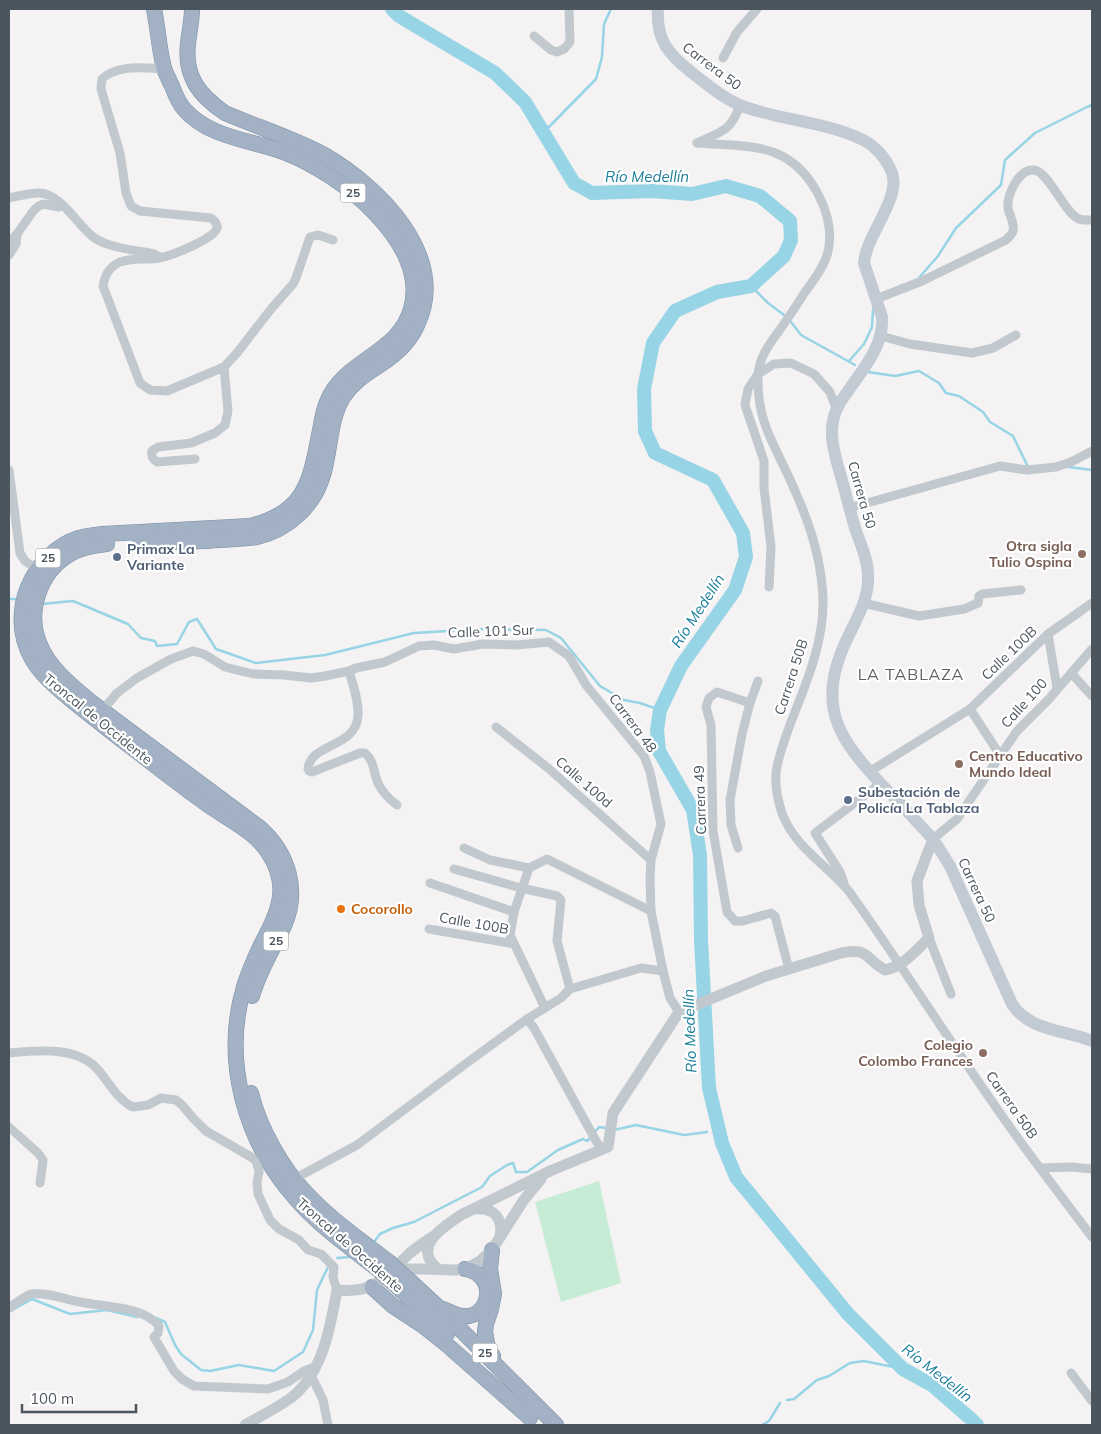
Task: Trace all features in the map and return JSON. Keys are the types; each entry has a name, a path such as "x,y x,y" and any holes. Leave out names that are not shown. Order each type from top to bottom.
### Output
{"highway":[{"name":"Troncal de Occidente","path":"154,9 165,69 178,102 200,123 216,132 286,153 300,160 333,179 373,211 386,225 410,268 414,282 414,299 408,318 394,338 373,356 346,374 327,400 310,477 294,503 277,517 264,523 250,526 103,534 80,538 62,546 38,570 26,592 22,624 25,642 28,652 45,677 94,719 205,803 252,835 267,850 279,879 278,910 249,972 242,996 237,1026 237,1067 243,1101 250,1124 260,1146 284,1185 328,1230 386,1269"},
{"name":"Troncal de Occidente","path":"192,9 188,61 192,77 200,92 225,113 324,155 353,175 378,198 396,217 411,238 422,261 425,274 425,300 418,323 401,348 385,362 364,375 346,392 333,420 322,478 309,504 293,519 279,529 256,537 97,545 71,554 47,575 38,594 34,625 40,646 48,659 69,683 102,711 260,828 274,842 284,858 290,877 291,889 288,914 262,967 253,991 246,1024 246,1060 253,1100 260,1120 280,1159 305,1193 386,1269 408,1287 438,1307 556,1425"},
{"path":"496,1243 490,1269 494,1294 486,1324 486,1341 505,1374"},
{"path":"438,1307 460,1316 467,1316 474,1314 483,1307 488,1294 485,1281 476,1272 465,1269"},
{"path":"372,1286 393,1306 422,1325 452,1349 534,1422"},
{"name":"Troncal de Occidente","path":"408,1287 534,1422"}],"main road":[{"name":"Carrera 50","path":"658,9 657,19 660,34 664,45 671,55 720,94 740,105 861,138 874,147 893,174 893,187 887,207 868,245 864,262 882,317 881,336 868,362 836,408 832,428 832,441 869,576 863,604 835,668 832,698 834,711 838,726 854,754 933,839 950,866 1017,1012 1027,1021 1039,1026 1092,1041"}],"street":[{"path":"534,36 551,50 557,52 564,49 570,42 569,9"},
{"path":"723,58 737,32 757,9"},
{"path":"165,69 120,70 108,74 102,79 101,89 120,154 126,194 132,206 140,211 211,218 217,227 214,234 183,250 160,258 120,262 109,269 105,276 103,286 140,383 150,390 167,391 224,367 293,284 310,238 318,235 333,240"},
{"name":"Carrera 50B","path":"740,105 736,117 729,128 697,143 754,148 786,156 811,182 821,200 828,220 830,239 827,256 819,272 762,355 758,374 759,404 764,424 776,454 795,490 810,530 820,572 823,600 822,620 815,653 781,750 776,775 777,796 783,815 792,833 807,851 846,888 1012,1130 1092,1237"},
{"path":"876,298 922,281 1011,236 1013,226 1008,207 1009,194 1019,178 1030,170 1040,172 1044,176 1056,194 1077,218 1092,220"},
{"path":"9,198 41,193 54,198 92,237 113,246 154,254 160,258"},
{"path":"9,243 39,206 43,204 59,207 61,205"},
{"path":"9,255 16,244 17,234"},
{"path":"881,336 910,344 972,353 993,348 1016,335"},
{"path":"769,586 772,547 764,488 764,462 745,406 748,389 758,374 774,364 790,363 814,374 824,383 830,392 836,408"},
{"path":"195,459 157,462 151,455 152,451 158,447 190,443 214,433 225,425 228,411 224,367"},
{"path":"849,508 1000,466 1029,470 1047,469 1065,465 1092,452"},
{"path":"9,470 20,552 26,561 38,570"},
{"path":"863,604 919,616 964,609 978,603 979,596 982,594 1021,590"},
{"name":"Calle 100B","path":"870,772 970,709 1048,634 1092,603"},
{"path":"1048,634 1057,688"},
{"name":"Calle 101 Sur","path":"102,711 117,693 137,678 171,659 193,651 204,654 225,667 253,674 311,678 385,662 419,646 434,645 454,649 483,644 516,645 549,642"},
{"name":"Carrera 48","path":"549,642 568,656 586,685 644,756 650,772 661,824 651,860 652,911 670,998 679,1012"},
{"name":"Calle 100","path":"951,994 929,938 919,905 917,881 933,839 957,819 1017,731 1049,699 1092,649"},
{"path":"349,671 358,708 357,726 354,731 341,741 313,757 308,769 312,772 360,753 366,754 372,761 375,774 385,795 397,804"},
{"path":"1071,673 1092,696"},
{"path":"738,848 731,825 730,800 742,734 750,702 758,681"},
{"name":"Carrera 49","path":"750,702 717,692 709,698 706,707 710,725 713,831 727,912 735,922 771,913 775,916 789,969"},
{"path":"970,709 1000,755"},
{"name":"Calle 100d","path":"496,727 548,768 651,860"},
{"path":"846,888 840,872 815,832 880,783"},
{"path":"713,803 730,800"},
{"path":"464,848 490,860 529,868 547,859 652,911"},
{"path":"529,868 514,912 510,934 545,1008"},
{"path":"454,869 557,896 561,900 557,941 570,988"},
{"path":"430,883 514,912"},
{"name":"Calle 100B","path":"429,929 514,944"},
{"path":"336,1290 360,1290 382,1281 386,1269 462,1216 599,1145 608,1147 613,1113 679,1012 766,976 853,951 867,955 885,970 891,969 929,938"},
{"path":"294,1179 357,1145 527,1019 560,998 570,988 641,968 663,971"},
{"path":"527,1019 534,1028 599,1145"},
{"path":"9,1053 32,1051 63,1052 85,1060 93,1064 120,1099 133,1107 148,1105 161,1098 171,1099 180,1103 206,1131 254,1159 259,1171 258,1194 267,1215 279,1229 295,1237 308,1250 321,1254 334,1267 333,1277 336,1290 330,1331 313,1371 292,1397 246,1425"},
{"path":"9,1127 38,1153 43,1160 40,1183"},
{"path":"1040,1168 1092,1168"},
{"path":"386,1269 456,1270 465,1269 480,1261 496,1243 531,1190 550,1171"},
{"path":"475,1209 488,1210 498,1218 501,1224 496,1243"},
{"path":"438,1233 432,1238 428,1251 429,1258 438,1269"},
{"path":"9,1308 29,1294 44,1294 81,1302 124,1308 148,1317 159,1326 158,1332 154,1337 170,1366 182,1379 194,1386 268,1389 288,1382 304,1371 313,1371"},
{"path":"313,1371 323,1400 328,1425"},
{"path":"1071,1373 1092,1401"}],"green space":[{"path":"599,1181 621,1283 561,1302 535,1202"}],"waterway":[{"name":"Río Medellín","path":"392,9 399,16 495,73 525,102 574,183 592,193 652,191 692,194 726,186 760,196 790,221 791,240 784,256 751,286 717,292 675,311 653,343 644,389 645,431 655,453 713,480 743,533 746,557 735,590 681,666 660,710 657,730 659,751 693,810 700,855 701,940 709,1088 722,1143 736,1177 848,1314 903,1369 932,1385 977,1425"},
{"path":"544,132 596,79 602,57 604,24 611,9"},
{"path":"918,279 938,256 956,228 1001,185 1005,160 1035,133 1092,105"},
{"path":"751,286 768,303 788,318 801,335 855,365"},
{"path":"849,361 864,344 872,327 873,309"},
{"path":"868,372 895,376 919,371 939,383 946,393 959,396 983,412 990,422 1013,436 1028,467"},
{"path":"1069,467 1092,470"},
{"path":"9,599 15,599"},
{"path":"41,604 73,601 128,624 141,638 155,641 157,646 177,644 189,622 197,619 216,649 256,663 325,655 414,633 484,629 546,630 561,638 600,686 624,700 660,710"},
{"path":"614,1130 636,1125 684,1135 707,1132"},
{"path":"594,1133 599,1127 606,1128"},
{"path":"374,1242 380,1234 414,1222 482,1187 490,1176 507,1165 513,1163 516,1172 527,1172 558,1150 583,1139 587,1141 591,1137"},
{"path":"337,1258 350,1257"},
{"path":"156,1318 165,1322 181,1354 201,1370 210,1371 239,1365 274,1371 303,1352 313,1330 317,1290 328,1267"},
{"path":"9,1312 32,1299 70,1314 107,1310 137,1317"},
{"path":"787,1400 794,1399 817,1380 829,1376 850,1363 864,1361 903,1369"},
{"path":"762,1425 769,1421 780,1403"}],"place":[{"name":"Otra sigla Tulio Ospina","path":"1082,554"},
{"name":"Primax La Variante","path":"117,557"},
{"name":"Centro Educativo Mundo Ideal","path":"959,764"},
{"name":"Subestación de Policía La Tablaza","path":"848,800"},
{"name":"Cocorollo","path":"341,909"},
{"name":"Colegio Colombo Frances","path":"983,1053"}],"district":[{"name":"LA TABLAZA","path":"911,674"}]}
